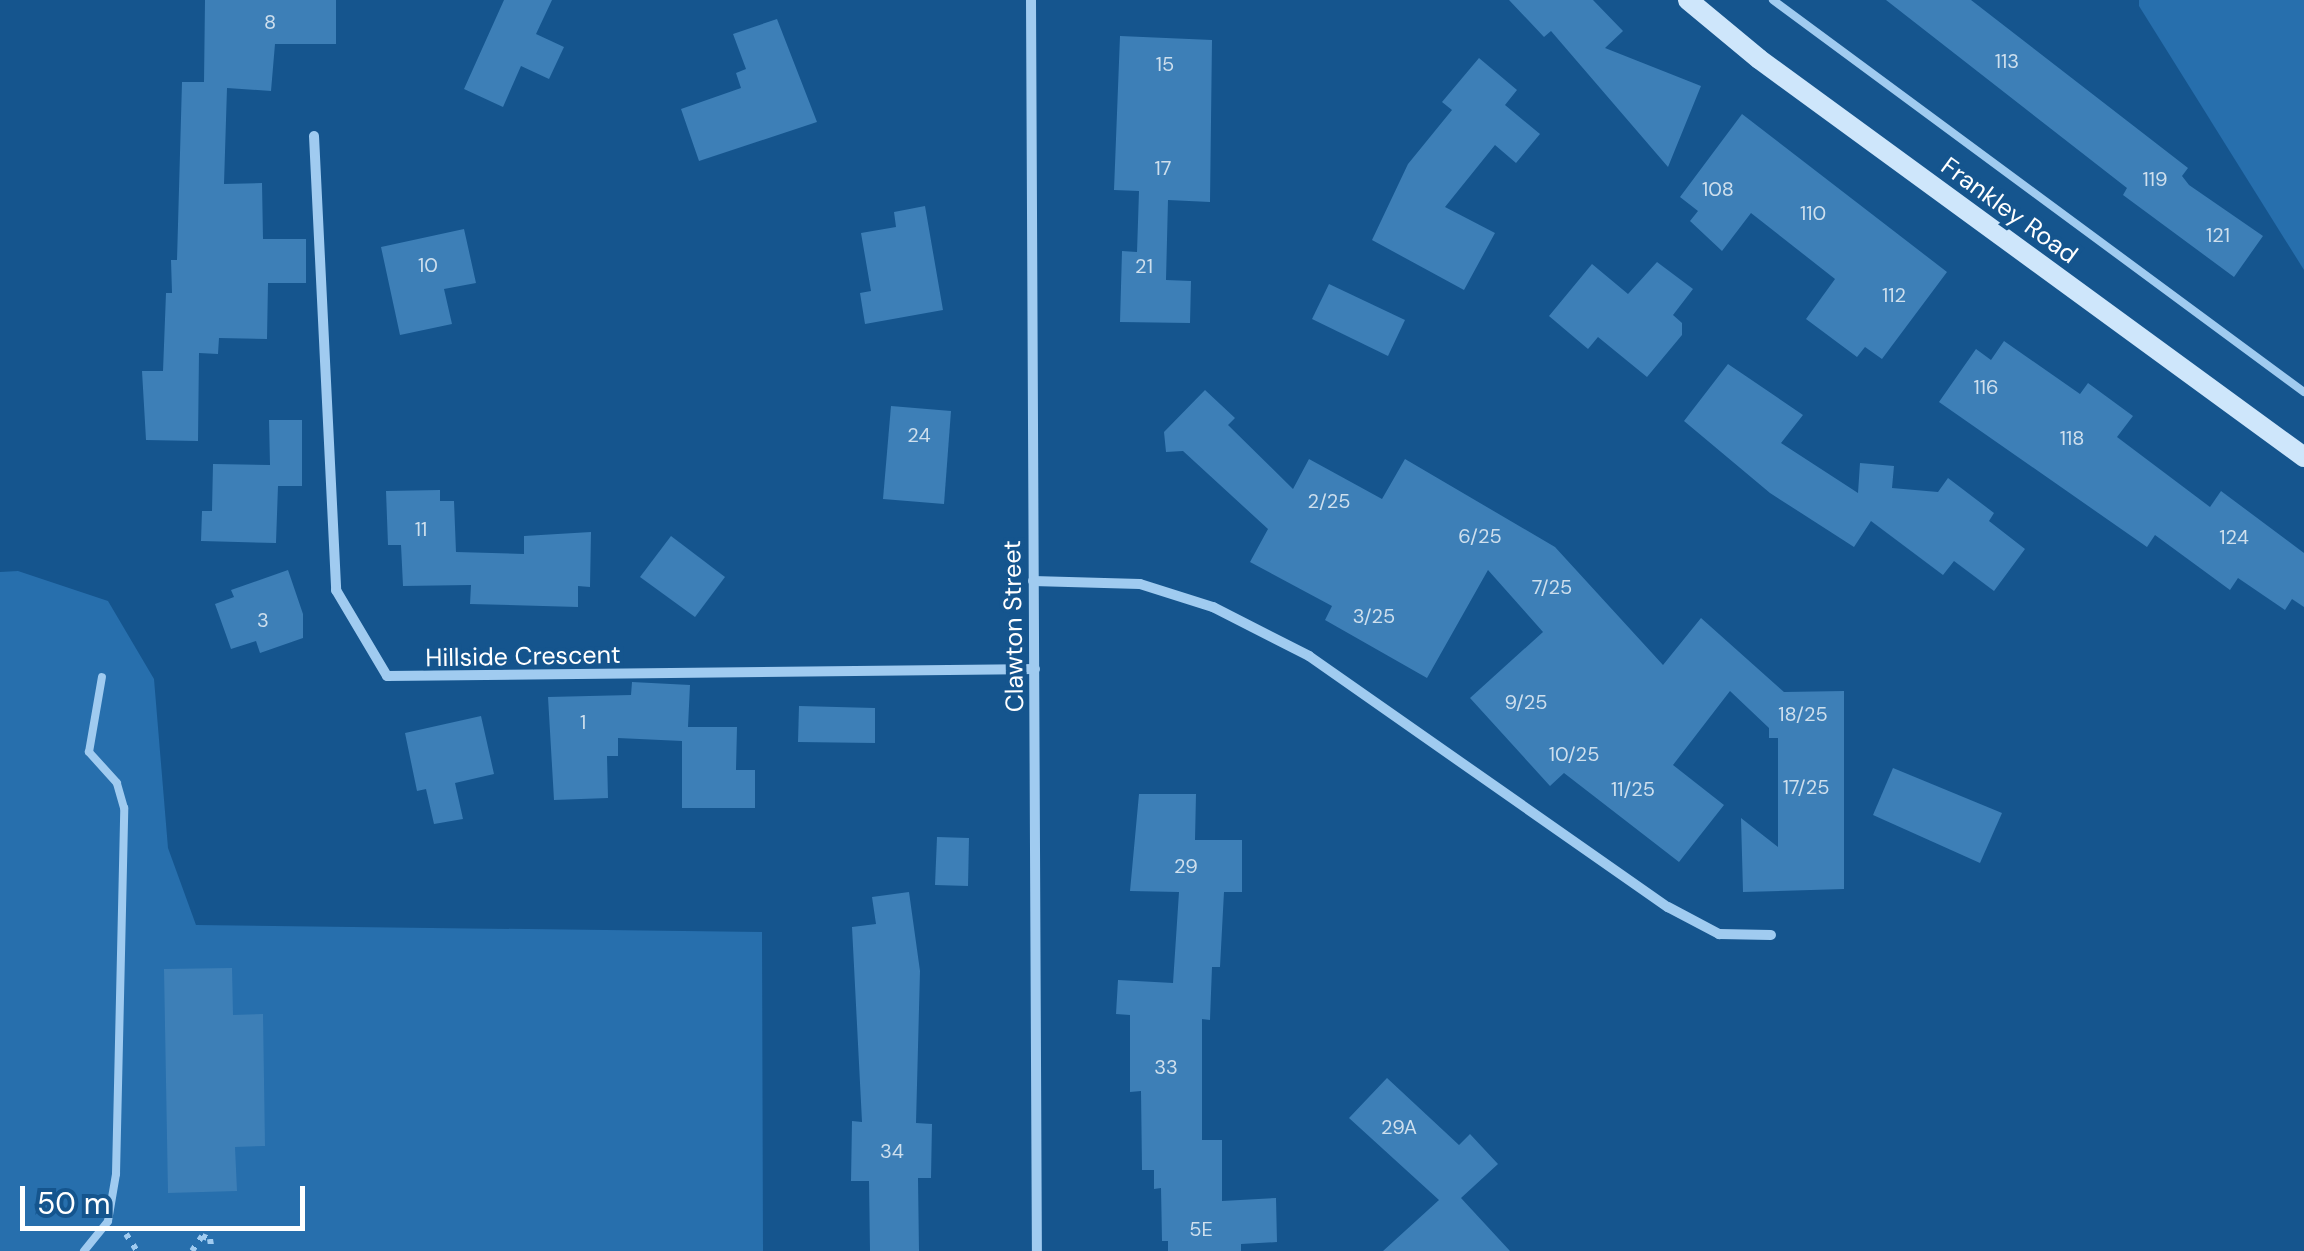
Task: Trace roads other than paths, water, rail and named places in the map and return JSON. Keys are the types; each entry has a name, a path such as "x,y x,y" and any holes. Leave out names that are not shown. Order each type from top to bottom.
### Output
{"street":[{"name":"Clawton Street","path":"1031,0 1038,1251"},
{"name":"Frankley Road","path":"1688,0 1759,60 2304,457"},
{"name":"Hillside Crescent","path":"314,136 336,590 386,676 1035,669"},
{"path":"1033,582 1140,584 1214,607 1309,656 1668,907 1719,934 1771,935"}],"lane":[{"path":"1773,0 2304,392"},
{"path":"84,1251 108,1221 114,1194 124,808 116,782 89,752 102,677"}]}
